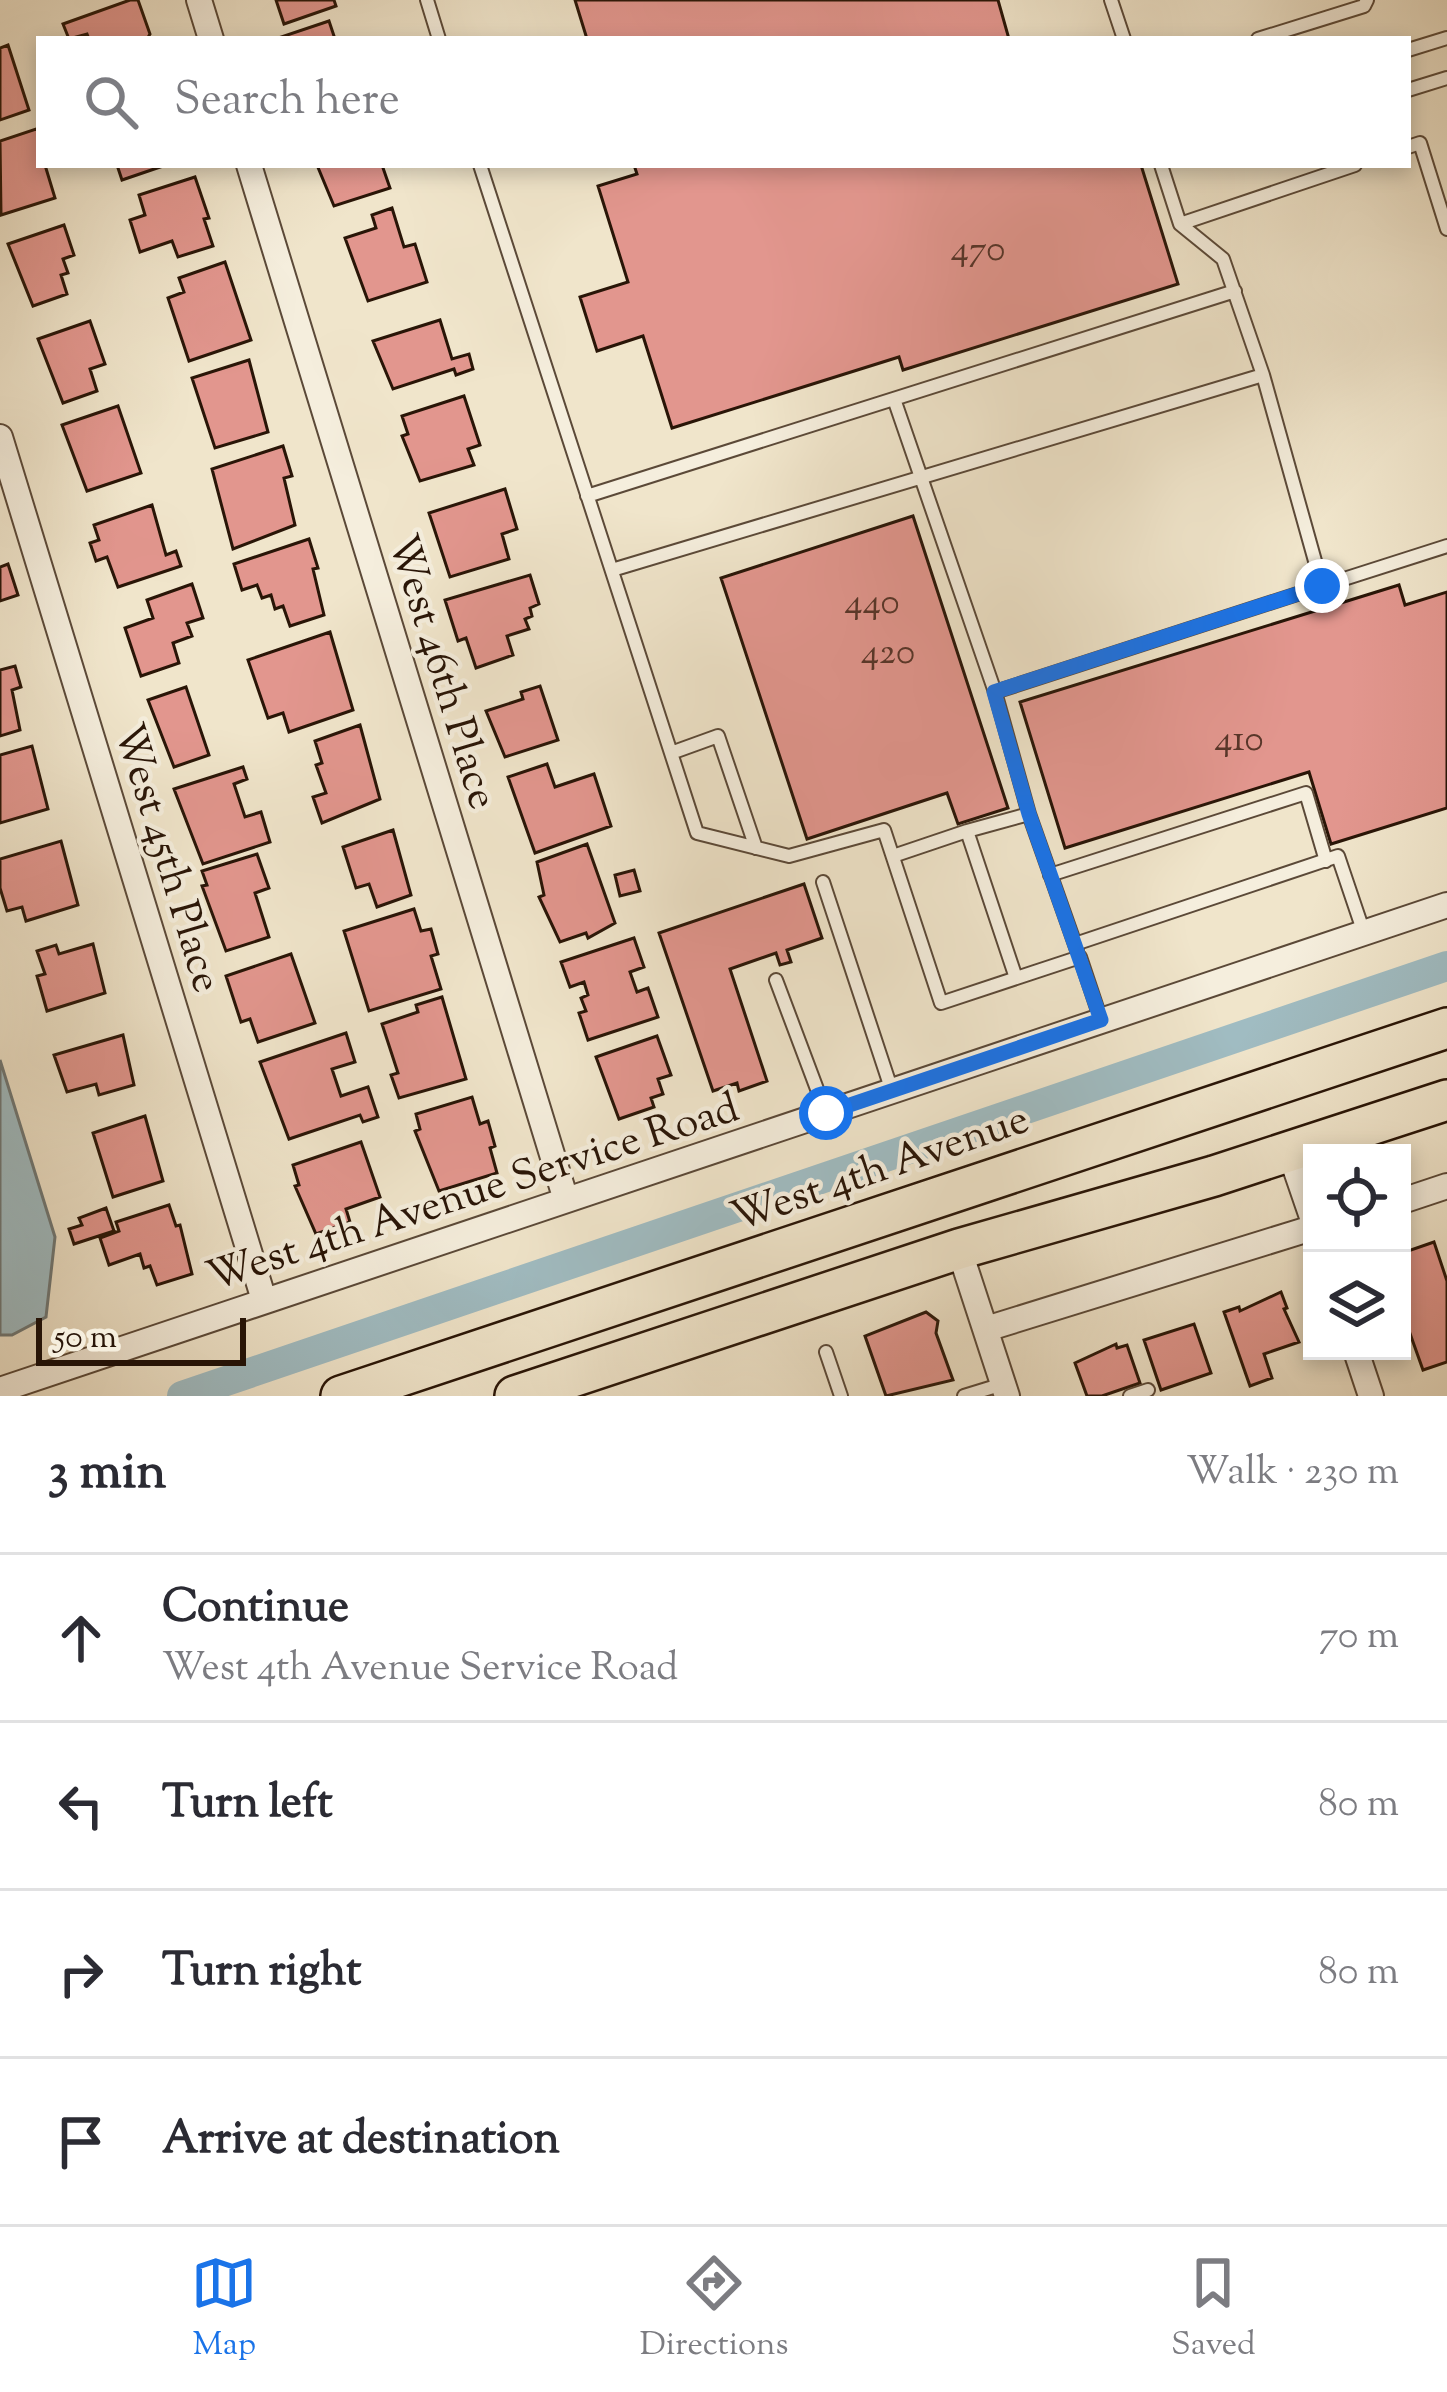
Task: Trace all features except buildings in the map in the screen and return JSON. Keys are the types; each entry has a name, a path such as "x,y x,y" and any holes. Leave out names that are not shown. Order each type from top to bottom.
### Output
{"main road":[{"name":"West 4th Avenue","path":"341,1396 1447,1028"},
{"path":"515,1396 565,1388 959,1249 1290,1153 1447,1100"},
{"path":"959,1249 965,1220 979,1198 1009,1172"},
{"path":"565,1388 566,1354 577,1334 608,1307"}],"street":[{"path":"199,0 210,36"},
{"name":"West 46th Place","path":"250,168 566,1200"},
{"name":"West 45th Place","path":"0,436 264,1300"},
{"name":"West 4th Avenue Service Road","path":"0,1390 1447,905"},
{"path":"1290,1153 1303,1190"},
{"path":"1411,1198 1447,1186"},
{"path":"986,1329 1303,1231"},
{"path":"959,1249 1005,1390"},
{"path":"1360,1360 1371,1396"}],"lane":[{"path":"427,0 438,36"},
{"path":"1111,0 1123,36"},
{"path":"1268,36 1364,6 1367,0"},
{"path":"1411,49 1447,38"},
{"path":"1411,89 1447,78"},
{"path":"1411,146 1420,143 1447,229"},
{"path":"481,168 697,833 789,856 884,830 941,1003 1338,856 1364,932"},
{"path":"1162,168 1180,224 1223,259 1263,374 1322,586"},
{"path":"1180,224 1346,168"},
{"path":"587,496 1234,291"},
{"path":"612,570 1263,374"},
{"path":"894,399 1101,1020"},
{"path":"994,692 1447,546"},
{"path":"671,753 718,736 756,848"},
{"path":"1050,875 1306,794 1326,861"},
{"path":"893,856 1029,814"},
{"path":"967,832 1016,978"},
{"path":"823,882 892,1090"},
{"path":"776,980 826,1113"},
{"path":"826,1352 842,1396"},
{"path":"964,1396 1005,1390"},
{"path":"1130,1396 1148,1390"}],"water":[{"path":"0,1060 55,1237 46,1317 12,1335 0,1335"}],"waterway":[{"path":"182,1396 1447,966"}],"route":[{"path":"826,1113 1101,1020 1029,814 994,692 1322,586"}]}
